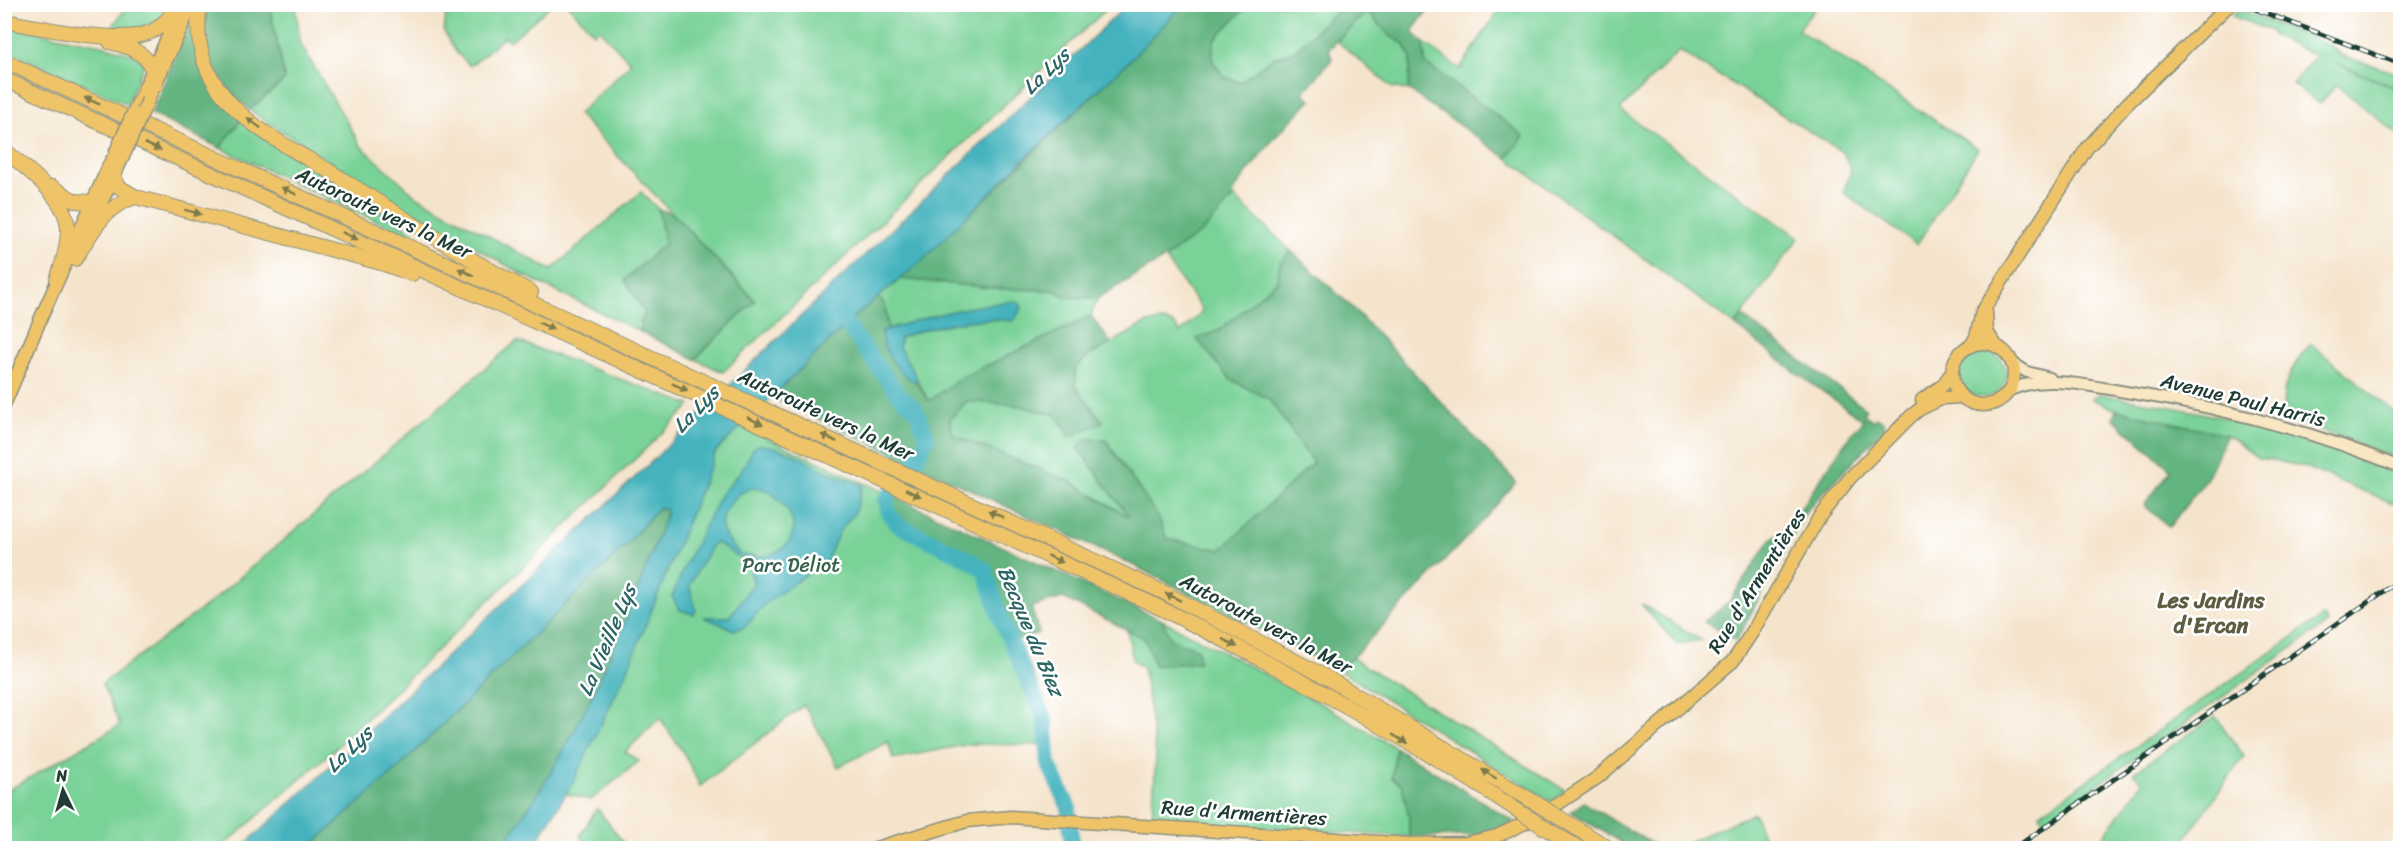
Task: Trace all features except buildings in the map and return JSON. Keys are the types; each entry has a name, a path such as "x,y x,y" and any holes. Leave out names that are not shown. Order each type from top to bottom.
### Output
{"highway":[{"path":"67,32 120,37 144,34 166,22 177,4"},
{"path":"200,4 199,36 207,68 224,96 250,121 483,266 552,303 577,322"},
{"path":"4,21 67,32 135,49 146,58 153,70 156,85"},
{"name":"Autoroute vers la Mer","path":"4,61 1135,578 1260,641 1382,709 1609,849"},
{"path":"4,79 1149,602 1244,650 1368,719 1578,849"},
{"path":"4,150 33,174 69,198 79,202 98,201"},
{"path":"114,165 122,190 136,197 389,265 454,292 493,302"},
{"path":"33,174 57,200 66,216 67,244 57,280"},
{"path":"75,259 110,209 120,202 136,197"}],"main road":[{"path":"7,399 75,259 98,201 144,99 153,70 183,4"},
{"path":"144,99 156,85 192,4"},
{"path":"1971,346 1986,344 1997,347 2006,353 2011,362 2013,379 2008,391 1999,400 1987,405 1975,404 1962,397 1955,388 1952,372 1957,357 1971,346 1976,337 1980,315 2087,148 2138,93 2226,9"},
{"path":"7,399 57,280 98,201"},
{"path":"1990,302 1986,312 1986,325 1990,338 1997,347"},
{"name":"Avenue Paul Harris","path":"2011,362 2027,372 2073,384 2172,399 2241,414 2312,434 2400,467"},
{"name":"Rue d'Armentières","path":"1472,849 1497,842 1536,826 1572,802 1733,661 1829,502 1911,416 1922,400 1942,386 1952,372"},
{"name":"Avenue Paul Harris","path":"2008,391 2034,383 2073,384"},
{"name":"Rue d'Armentières","path":"1911,416 1943,398 1962,397"},
{"name":"Rue d'Armentières","path":"900,849 978,826 1018,824 1071,824 1409,844 1466,843 1497,836 1530,822 1597,778"},
{"name":"Rue d'Armentières","path":"876,849 976,820 1011,817 1361,849"}],"green space":[{"path":"447,4 551,5 510,41 505,37 470,66 456,52 444,31"},
{"path":"128,5 171,5 160,19 153,23 137,28 110,30"},
{"path":"206,5 269,5 285,80 249,110 227,87 212,63 205,37"},
{"path":"269,5 295,5 301,45 361,146 416,196 551,270 641,192 658,209 665,243 625,280 646,315 642,318 639,331 527,277 423,217 421,220 249,110 285,80"},
{"path":"568,5 1111,5 723,372 695,359 755,300 578,114 631,63 599,29 594,33"},
{"path":"1183,5 1248,5 1214,40 1212,60 1224,77 1241,82 1271,59 1294,51 1334,14 1357,5 1432,5 1412,31 1424,43 1425,63 1524,136 1507,158 1408,90 1411,57 1404,44 1389,35 1367,11 1329,49 1332,59 1303,93 1311,99 1272,141 1237,186 1231,200 1203,231 1165,258 1098,298 1067,297 1053,290 1003,289 901,279 1125,65"},
{"path":"1248,5 1357,5 1334,14 1294,51 1271,59 1241,82 1224,77 1212,60 1214,40"},
{"path":"1818,5 1798,30 1978,149 1917,245 1843,192 1851,172 1843,152 1679,51 1620,110 1799,238 1735,325 1507,158 1523,136 1425,63 1424,43 1460,69 1498,11 1492,6"},
{"path":"2238,9 2332,46 2340,55 2400,74 2400,89 2336,63 2400,90 2400,136 2336,85 2320,104 2292,84 2316,55 2272,35 2271,31 2232,16"},
{"path":"1367,11 1389,35 1404,44 1411,57 1408,90 1391,87 1337,41"},
{"path":"5,26 106,46 135,55 144,64 127,104 5,50"},
{"path":"188,26 193,27 196,45 241,120 220,148 151,114"},
{"path":"241,120 414,232 411,237 220,148"},
{"path":"1233,196 1291,251 1280,263 1277,281 1220,330 1197,339 1230,379 1270,400 1314,463 1221,550 1167,539 1158,517 1105,440 1130,519 1071,482 953,435 950,419 967,401 1016,405 1056,415 1102,421 1076,387 1075,369 1088,356 1147,323 1163,321 1174,324 1180,333 1203,311 1165,258 1203,231"},
{"path":"658,209 672,213 755,301 695,359 639,331 642,318 646,315 625,280 665,243"},
{"path":"1291,251 1354,309 1516,482 1486,517 1352,658 1337,669 1135,566 771,397 878,297 885,305 888,329 881,332 929,401 961,378 1091,316 1111,343 1088,356 1075,369 1076,387 1103,422 1070,436 1056,415 1016,405 967,401 950,419 953,435 1071,482 1129,517 1078,448 1085,439 1106,440 1158,517 1167,539 1221,550 1313,463 1270,400 1230,379 1197,339 1220,330 1277,281 1280,263"},
{"path":"901,279 1003,289 1053,290 1067,297 1098,298 1091,316 961,378 929,401 899,347 900,338 925,329 955,323 986,319 1012,321 1017,314 888,329 885,305 878,297"},
{"path":"1742,316 1866,409 1864,414 1873,421 1876,417 1884,422 1885,428 1806,511 1736,641 1704,622 1729,602 1771,539 1787,529 1843,445 1863,420 1795,372 1735,325"},
{"path":"517,341 691,405 336,748 221,848 5,848 5,792 120,725 102,684 212,601"},
{"path":"2311,344 2400,417 2400,424 2394,432 2400,434 2400,460 2306,425 2284,408 2284,391 2290,373"},
{"path":"1983,351 1999,358 2006,374 1999,390 1983,397 1967,390 1960,374 1967,358"},
{"path":"2099,394 2252,425 2364,460 2400,475 2400,506 2302,466 2258,458 2227,435 2117,410 2092,399"},
{"path":"2117,410 2227,435 2207,478 2169,527 2144,505 2171,470 2113,418"},
{"name":"Parc Déliot","path":"741,426 884,492 886,510 900,531 981,572 1043,725 1043,745 970,744 893,759 888,742 838,767 804,705 700,786 684,754 660,718 625,752 639,761 591,800 566,794 627,671 716,451"},
{"path":"884,492 1162,620 1171,640 1197,648 1199,662 1155,666 1144,638 1063,598 1031,607 1039,633 1009,642 981,572 900,531 886,510"},
{"path":"660,507 666,509 660,535 598,684 563,752 500,848 308,848 392,774 624,547"},
{"path":"1641,604 1701,640 1677,644"},
{"path":"2323,616 2328,623 2044,822 2039,814"},
{"path":"1162,620 1320,703 1396,748 1392,778 1402,785 1409,817 1409,837 1152,820 1156,755 1143,667 1133,661 1127,629 1144,638 1171,640"},
{"path":"1352,658 1565,790 1552,802 1337,669"},
{"path":"2215,716 2244,756 2179,848 2095,848 2143,782 2133,773"},
{"path":"1396,748 1515,822 1477,836 1409,837 1409,817 1402,785 1392,778"},
{"path":"1584,802 1659,848 1630,848 1571,812"},
{"path":"597,808 627,848 591,848 580,836"},
{"path":"1754,813 1768,848 1675,848"}],"water":[{"path":"1127,5 1183,5 1125,65 1021,162 923,260 853,318 716,451 627,671 572,784 533,848 500,848 552,771 575,730 615,646 666,515 666,509 659,507 624,547 392,774 308,848 241,848 346,752 647,466"},
{"path":"1017,301 1022,307 1012,321 986,319 955,323 925,329 900,338 899,347 917,378 917,382 898,369 882,339 881,332 931,316 982,305"},
{"path":"758,445 784,450 823,470 863,485 854,514 840,530 827,560 766,603 745,627 734,630 704,617 729,617 754,583 750,570 741,559 743,555 770,554 781,549 789,542 793,532 788,510 768,491 760,488 746,490 737,496 728,507 722,521 723,532 740,554 738,557 717,543 712,544 690,586 696,610 694,614 680,610 672,597 685,565 721,494 741,471 753,449"}],"waterway":[{"name":"Becque du Biez","path":"834,307 898,394 916,410 927,437 919,456 886,500 889,514 898,525 968,559 985,570 1000,617 1045,719 1049,765 1069,808 1072,848"}],"railway":[{"path":"2242,4 2400,64"},
{"path":"2015,848 2400,580"}],"district":[{"name":"Les Jardins d'Ercan","path":"2211,612"}],"water label":[{"name":"La Lys","path":"1046,71"},
{"name":"La Lys","path":"696,409"},
{"name":"La Vieille Lys","path":"607,640"},
{"name":"La Lys","path":"349,749"}]}
